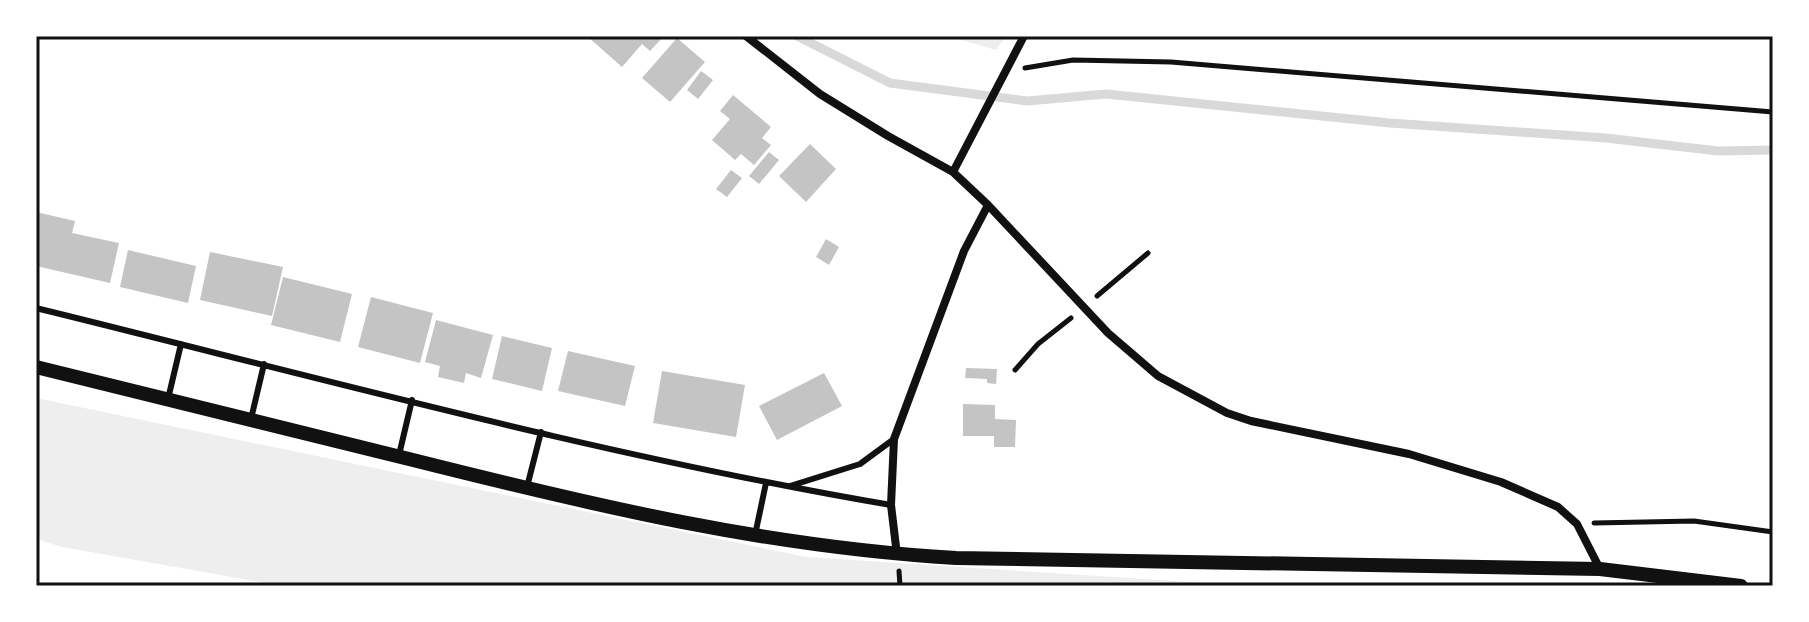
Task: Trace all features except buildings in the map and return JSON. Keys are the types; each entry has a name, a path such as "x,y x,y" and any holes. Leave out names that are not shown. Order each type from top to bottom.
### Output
{"street":[{"path":"746,36 820,94 953,172 1108,333 1158,376 1227,413 1251,421 1409,454 1501,482 1558,507 1577,524 1600,569"},
{"path":"953,172 1024,36"},
{"path":"897,555 891,505 894,439 964,251 988,205"},
{"path":"36,367 526,489 657,519 755,537 897,555 956,558 1600,569 1741,586"}],"lane":[{"path":"36,308 541,432 766,483 891,505"},
{"path":"168,399 181,344"},
{"path":"251,420 264,364"},
{"path":"399,457 412,400"},
{"path":"526,489 541,432"},
{"path":"788,487 860,464 894,439"},
{"path":"755,537 766,483"}],"path":[{"path":"1010,61 1026,68 1073,60 1171,62 1773,112"},
{"path":"1577,524 1694,521 1773,532"}],"shaded area":[{"path":"948,36 1006,36 996,50"},
{"path":"36,398 806,557 1252,586 283,586 62,547 36,539"}],"waterway":[{"path":"797,36 890,83 1027,101 1106,94 1390,123 1606,138 1718,151 1773,150"}]}
